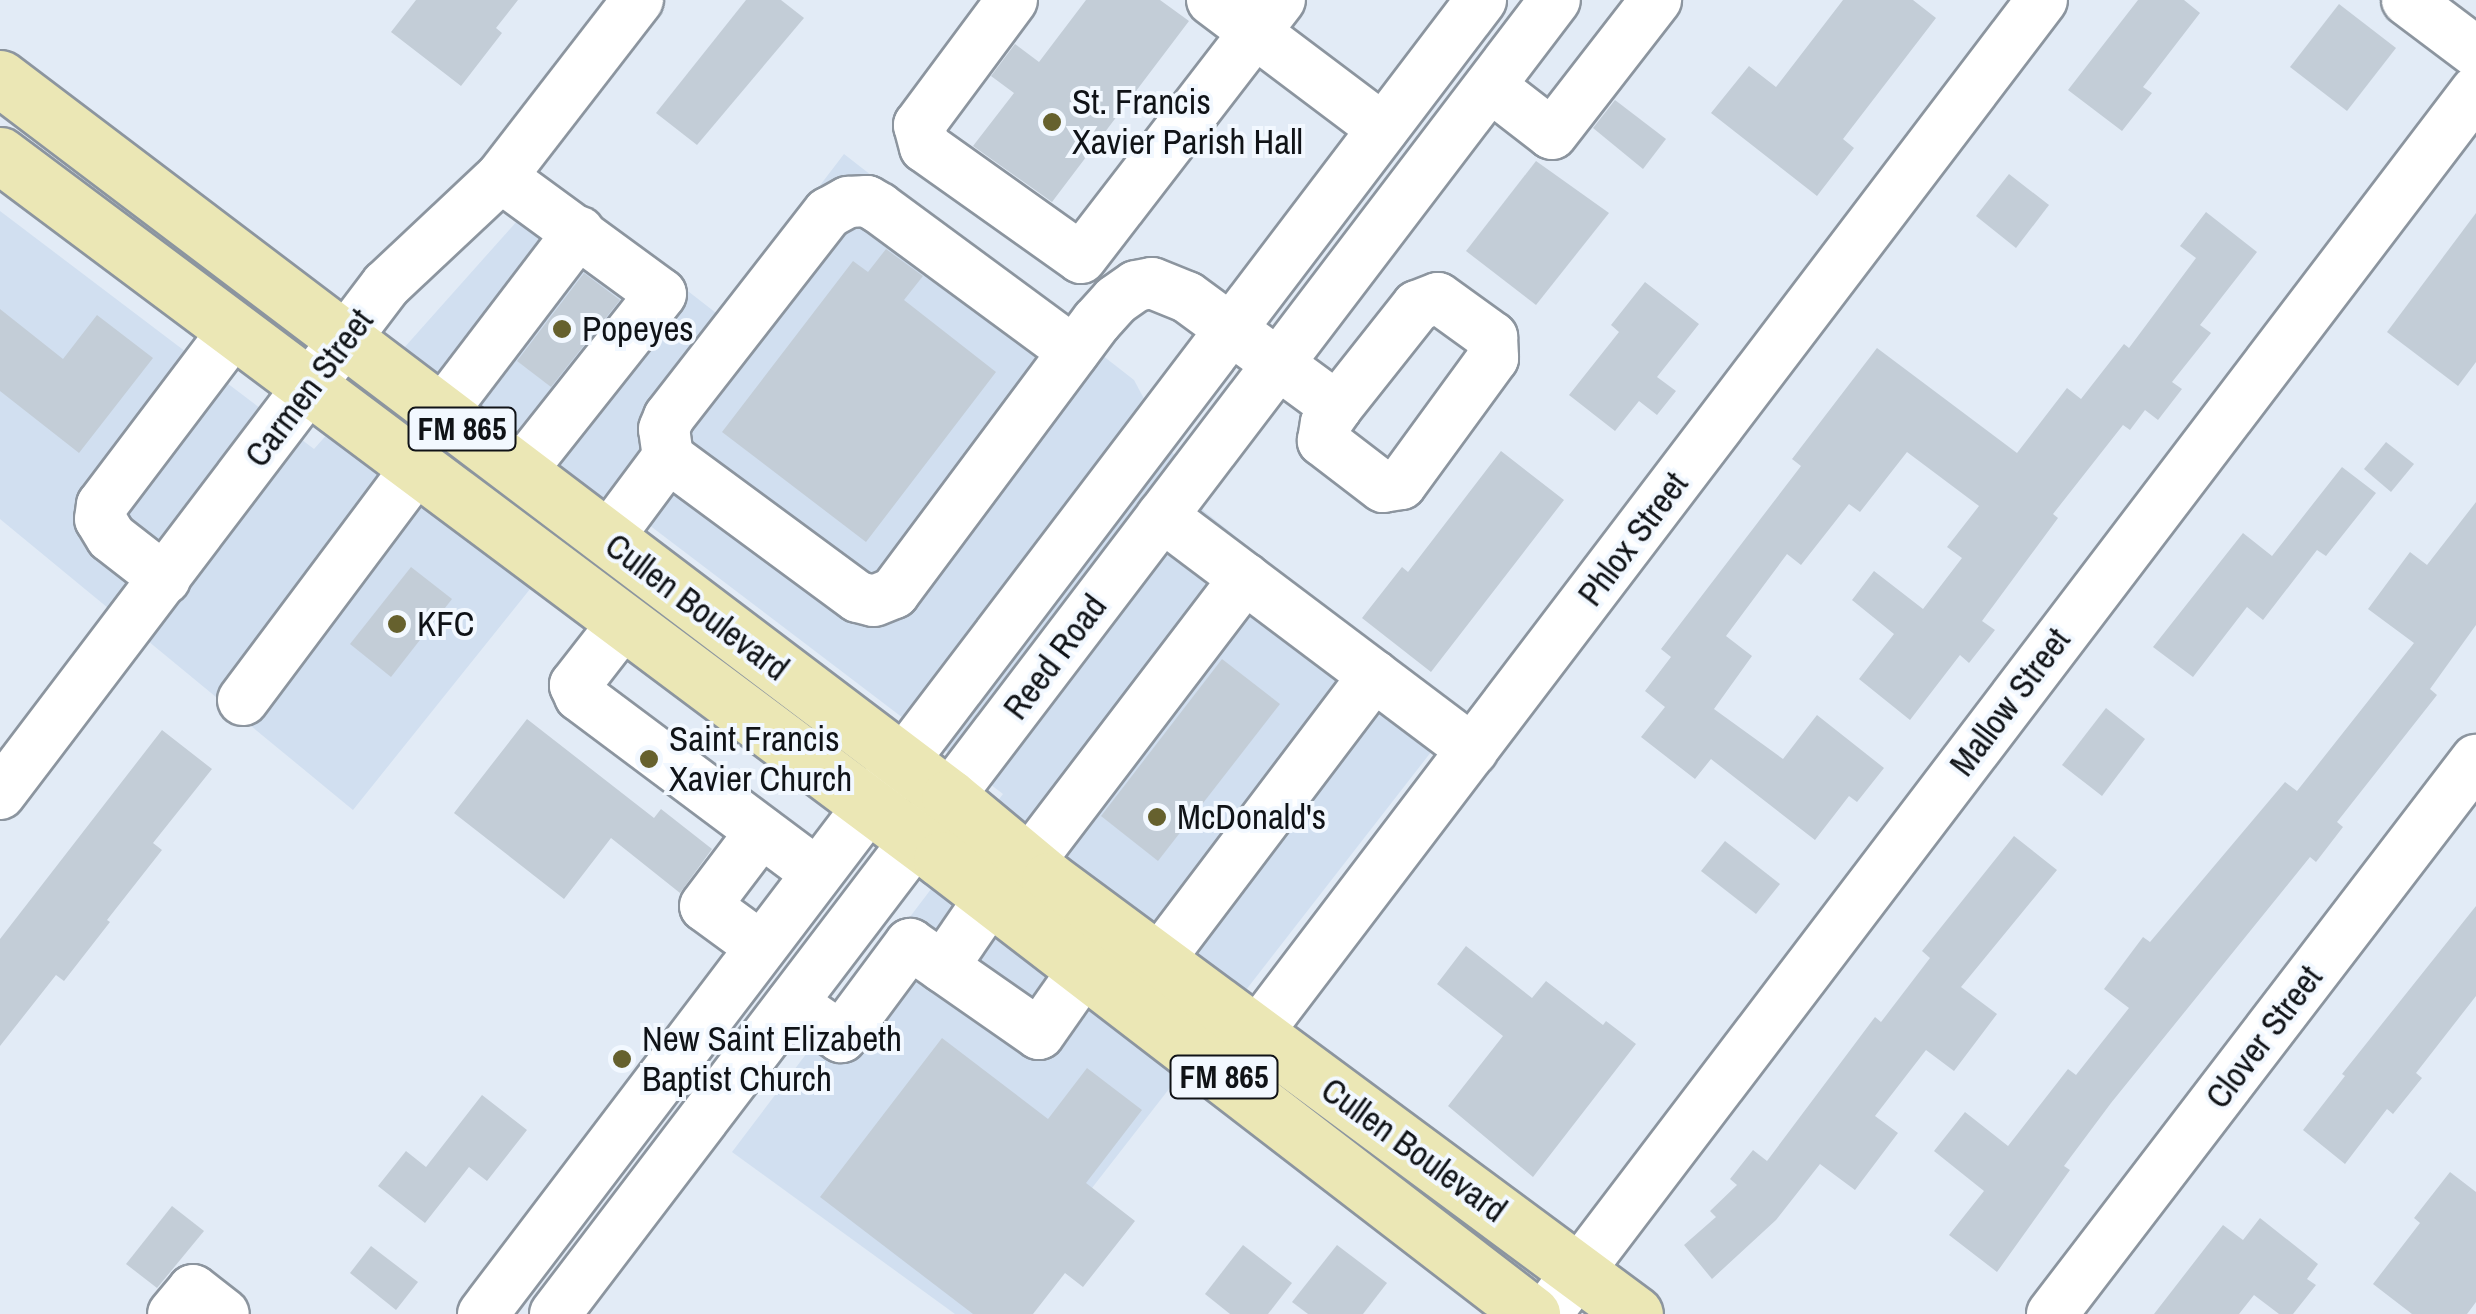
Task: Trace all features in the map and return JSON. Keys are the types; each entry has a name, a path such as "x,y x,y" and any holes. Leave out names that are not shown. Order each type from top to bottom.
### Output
{"main road":[{"name":"Cullen Boulevard","path":"0,78 949,797 1084,970 1532,1314"},
{"name":"Cullen Boulevard","path":"0,155 416,470 916,840 1010,880 1158,961 1635,1314"}],"street":[{"name":"Carmen Street","path":"0,794 386,286 501,176 638,0"},
{"path":"1012,0 919,125 925,147 1081,258 1268,16"},
{"path":"1212,0 1268,16 1383,129"},
{"name":"Reed Road","path":"483,1314 1481,0"},
{"name":"Reed Road","path":"555,1314 1556,0"},
{"path":"1490,86 1552,134 1656,0"},
{"name":"Phlox Street","path":"1224,1077 2042,0"},
{"path":"2406,0 2476,52"},
{"name":"Mallow Street","path":"1546,1314 2476,92"},
{"path":"501,176 661,294 520,472"},
{"path":"608,539 668,457 664,430 669,417 828,214 848,202 867,201 879,208 1074,352"},
{"path":"440,413 580,232"},
{"path":"668,457 858,597 874,601 894,593 1074,352 1116,300 1136,286 1152,283 1187,297 1337,408"},
{"path":"165,580 112,537 100,519 102,506 233,332"},
{"path":"242,700 416,470"},
{"path":"1162,516 1473,750"},
{"path":"792,1003 841,1036 1010,880 1246,578"},
{"path":"624,622 575,685 580,696 816,873"},
{"path":"1158,961 1374,676"},
{"name":"Clover Street","path":"2052,1314 2476,760"},
{"path":"761,832 705,906 761,947"},
{"path":"865,908 926,956 1039,1034 1084,970"},
{"path":"540,1239 584,1275"},
{"path":"172,1314 194,1290 224,1314"}],"shaded area":[{"path":"844,154 1134,380 1204,511 1459,716 994,1314 955,1314 732,1152 1003,794 607,493 353,810 0,519 0,211 314,449 550,184 720,316"}],"building":[{"path":"416,0 518,0 496,28 502,33 461,86 391,32"},
{"path":"746,0 781,0 804,18 697,145 656,113"},
{"name":"St. Francis Xavier Parish Hall","path":"1086,0 1160,0 1189,21 1052,202 973,146 1014,93 991,76 1015,44 1039,62"},
{"path":"1843,0 1913,0 1936,18 1843,139 1854,148 1817,196 1711,113 1749,66 1776,87"},
{"path":"2138,0 2184,0 2200,13 2143,87 2152,93 2122,131 2068,90"},
{"path":"2339,4 2396,48 2347,111 2290,67"},
{"path":"1615,100 1666,139 1643,169 1593,128"},
{"path":"1536,161 1609,213 1536,305 1466,251"},
{"path":"2009,174 2049,205 2016,248 1976,216"},
{"path":"2206,212 2257,252 2200,325 2211,333 2172,382 2182,389 2158,420 2145,410 2130,430 2123,425 2053,514 2058,518 1982,621 1995,630 1969,663 1960,655 1910,720 1859,679 1894,634 1852,600 1874,571 1923,609 1962,558 1947,547 1979,506 1907,452 1860,512 1849,504 1801,565 1787,554 1726,636 1752,656 1714,709 1783,759 1817,715 1884,768 1857,802 1849,796 1815,840 1711,759 1695,779 1641,737 1665,707 1645,691 1671,657 1661,649 1801,466 1792,459 1877,348 2017,453 2067,388 2081,399 2124,344 2129,348 2196,258 2180,246"},
{"path":"2476,213 2476,362 2458,386 2387,332"},
{"path":"886,249 923,276 904,300 996,372 866,542 722,432 853,261 868,272"},
{"path":"584,273 620,300 551,387 517,361"},
{"path":"1645,282 1699,324 1657,377 1676,391 1657,415 1639,401 1615,431 1569,395 1619,332 1611,325"},
{"path":"0,309 63,359 97,315 153,358 79,453 0,391"},
{"path":"2386,442 2414,464 2391,492 2364,469"},
{"path":"1501,451 1564,500 1431,672 1362,618 1402,567 1408,572"},
{"path":"2342,467 2376,493 2326,556 2317,550 2263,620 2247,607 2193,677 2153,647 2243,533 2272,556"},
{"path":"2476,502 2476,625 2430,689 2437,695 2337,822 2343,827 2316,862 2310,857 2111,1103 2064,1166 2070,1170 1997,1272 1949,1235 1984,1191 1934,1151 1965,1112 2008,1146 2068,1069 2076,1075 2129,1008 2104,989 2143,937 2150,942 2285,782 2297,791 2414,643 2368,609 2410,552 2427,565"},
{"path":"411,567 452,599 391,677 350,644"},
{"path":"1222,659 1280,704 1158,861 1101,816"},
{"path":"2106,708 2145,739 2102,796 2062,765"},
{"path":"527,719 654,818 661,809 712,849 680,893 611,838 564,899 454,813"},
{"path":"162,730 212,769 153,843 162,850 107,920 110,922 64,981 56,975 0,1046 0,939"},
{"path":"2014,836 2057,870 1961,987 1997,1014 1954,1071 1926,1050 1875,1116 1898,1133 1855,1190 1820,1164 1776,1220 1712,1279 1684,1245 1716,1217 1710,1211 1737,1185 1730,1179 1753,1150 1767,1161 1875,1017 1881,1022 1930,958 1922,951"},
{"path":"1725,841 1780,884 1756,914 1701,871"},
{"path":"2476,906 2476,996 2416,1073 2422,1078 2393,1114 2387,1109 2345,1164 2303,1130 2345,1076 2342,1074"},
{"path":"1466,946 1532,998 1546,981 1603,1025 1606,1021 1636,1044 1533,1177 1448,1106 1503,1036 1437,984"},
{"path":"942,1038 1048,1119 1087,1068 1142,1110 1086,1183 1135,1221 1083,1287 1065,1273 1033,1314 973,1314 820,1197"},
{"path":"482,1095 527,1130 487,1181 469,1167 425,1223 378,1186 406,1151 426,1167"},
{"path":"2450,1172 2476,1192 2476,1302 2467,1314 2412,1314 2373,1284 2420,1223 2414,1218"},
{"path":"172,1206 204,1231 157,1288 126,1264"},
{"path":"2260,1218 2318,1264 2307,1279 2316,1285 2293,1314 2279,1314 2254,1295 2239,1314 2154,1314 2223,1225 2243,1240"},
{"path":"1243,1245 1292,1283 1268,1314 1230,1314 1205,1294"},
{"path":"1337,1245 1387,1283 1363,1314 1308,1314 1292,1302"},
{"path":"371,1246 418,1282 396,1310 350,1273"}],"place":[{"name":"St. Francis Xavier Parish Hall","path":"1052,122"},
{"name":"Popeyes","path":"562,329"},
{"name":"KFC","path":"397,624"},
{"name":"Saint Francis Xavier Church","path":"649,759"},
{"name":"McDonald's","path":"1157,817"},
{"name":"New Saint Elizabeth Baptist Church","path":"622,1059"}]}
